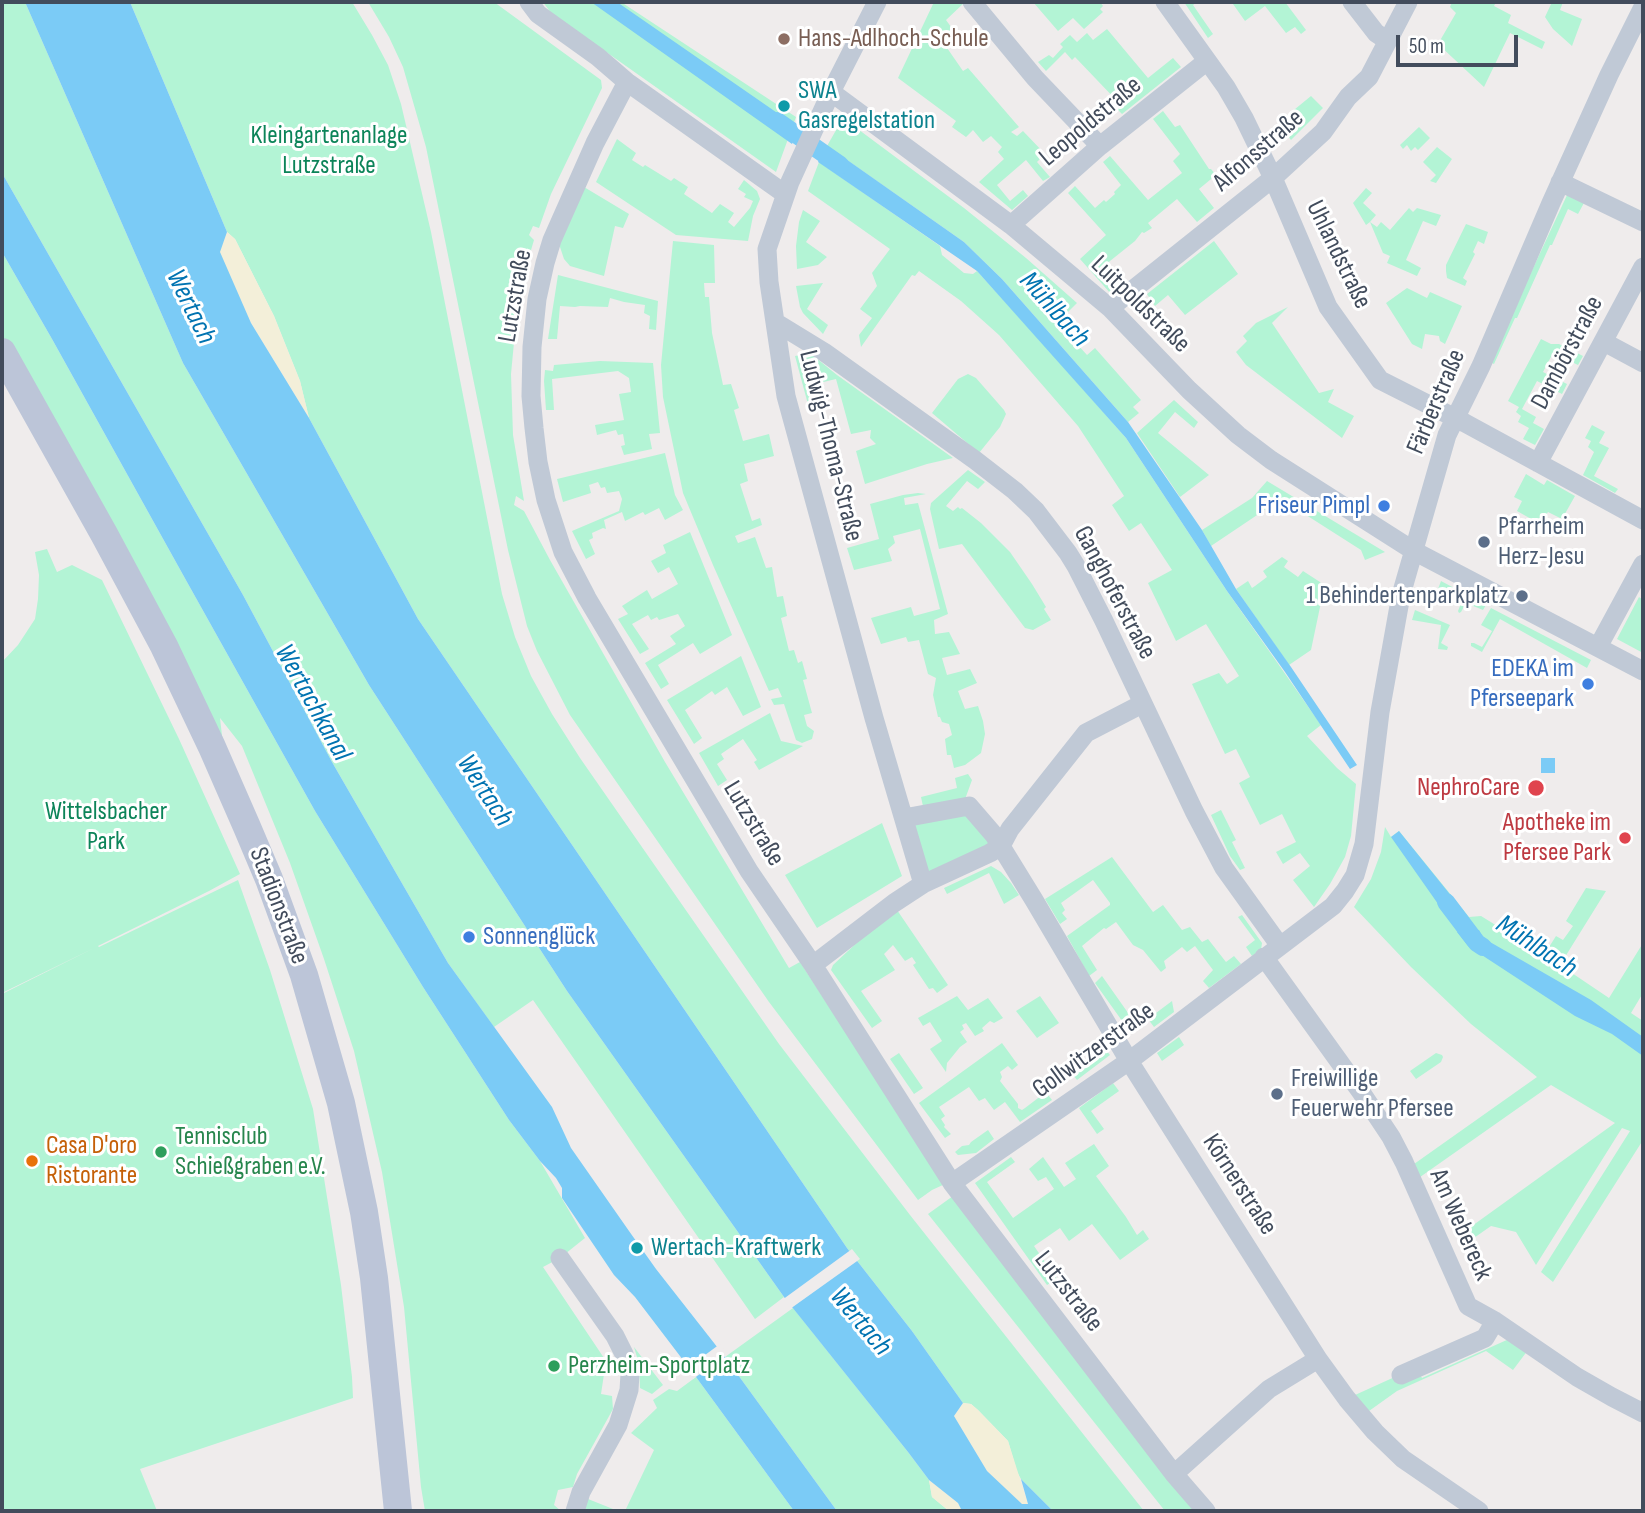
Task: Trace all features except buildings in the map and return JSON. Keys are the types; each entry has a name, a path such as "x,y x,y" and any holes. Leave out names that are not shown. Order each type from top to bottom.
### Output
{"street":[{"path":"529,2 538,13 627,82 785,194"},
{"name":"Ludwig-Thoma-Straße","path":"877,2 802,155 785,194 767,249 769,282 786,396 923,884"},
{"path":"972,2 1035,78 1100,146"},
{"name":"Uhlandstraße","path":"1165,2 1226,87 1244,118 1273,178 1328,307 1380,380 1456,418 1643,520"},
{"path":"1352,2 1376,33 1388,41"},
{"name":"Alfonsstraße","path":"1110,308 1273,178 1323,132 1348,97 1369,77 1408,2"},
{"name":"Färberstraße","path":"1364,844 1380,712 1401,595 1447,435 1481,366 1609,75 1643,7"},
{"name":"Leopoldstraße","path":"1011,225 1100,146 1207,61"},
{"name":"Lutzstraße","path":"627,82 590,154 552,240 537,299 531,396 538,462 546,500 563,552 749,871 813,965 952,1183 1174,1474 1206,1511"},
{"name":"Luitpoldstraße","path":"831,92 1011,225 1110,308 1189,390 1238,435 1271,460 1414,551 1643,671"},
{"path":"1560,182 1643,222"},
{"name":"Dambörstraße","path":"1538,463 1643,267"},
{"name":"Ganghoferstraße","path":"775,322 824,352 975,460 1036,511 1076,566 1224,868 1280,946"},
{"path":"1604,342 1643,363"},
{"name":"Stadionstraße","path":"2,352 164,646 252,838 304,975 341,1102 364,1212 374,1278 398,1511"},
{"path":"1598,647 1643,564"},
{"path":"813,965 923,884 1001,846 1010,829 1086,733 1143,704"},
{"name":"Körnerstraße","path":"904,818 969,806 994,835 1129,1061 1318,1359 1347,1399 1403,1459 1479,1511"},
{"name":"Gollwitzerstraße","path":"952,1183 1129,1061 1333,906 1355,875 1364,844"},
{"name":"Am Webereck","path":"1264,957 1362,1092 1391,1137 1468,1306 1495,1321 1577,1377 1643,1413"},
{"path":"560,1258 615,1336 624,1354 629,1374 629,1390 618,1425 581,1492 575,1511"},
{"path":"1401,1375 1485,1338 1495,1321"},
{"path":"1174,1474 1269,1389 1318,1359"}],"green space":[{"path":"2,2 25,2 183,363 369,685 567,991 784,1297 755,1319 533,1000 494,1027 448,963 332,762 243,595 2,173"},
{"path":"130,2 352,2 388,65 401,104 431,232 502,594 531,676 580,758 779,1044 1144,1511 1053,1511 1021,1479 1008,1441 971,1404 963,1403 912,1331 847,1248 418,619 309,418 300,381 274,316 235,239 227,232"},
{"name":"Kleingartenanlage Lutzstraße","path":"368,2 494,2 601,80 602,88 551,194 539,228 533,226 529,235 534,240 517,311 511,374 513,435 524,501 516,496 514,505 524,511 665,762 789,968 800,962 945,1184 918,1200 769,1002 570,715 537,651 527,626 508,550 426,147 403,67"},
{"path":"543,2 621,2 796,117 776,172 551,13"},
{"path":"934,2 965,2 946,20 954,31 945,45 963,71 968,68 1019,127 1011,132 1017,136 1023,131 1045,154 1037,162 1050,177 1043,181 1026,160 997,185 1010,201 1023,190 1028,196 1012,210 979,182 1004,159 998,152 1002,147 991,136 983,142 973,130 966,137 952,127 956,121 898,78"},
{"path":"1033,2 1100,2 1103,12 1084,29 1073,18 1058,31"},
{"path":"1184,2 1197,2 1193,5 1213,34 1208,38"},
{"path":"1285,2 1306,30 1301,34 1295,27 1286,33 1265,6 1245,21 1233,4"},
{"path":"1452,2 1496,2 1494,6 1511,15 1508,23 1545,42 1542,49 1510,33 1484,87 1438,44 1456,13 1450,7"},
{"path":"1552,2 1563,2 1560,10 1582,19 1572,46 1553,29 1545,17"},
{"path":"1107,29 1148,78 1173,58 1181,67 1122,114 1114,106 1118,102 1075,57 1072,60 1065,52 1046,71 1038,62 1049,55 1053,58 1063,47 1060,44 1070,35 1077,42 1087,33 1093,40"},
{"path":"1311,96 1323,108 1291,140 1278,123"},
{"path":"1163,111 1175,127 1180,125 1209,169 1216,175 1199,189 1214,208 1197,222 1177,199 1148,223 1152,228 1142,232 1105,265 1121,285 1111,294 1080,259 1106,235 1068,193 1075,186 1095,208 1104,200 1106,202 1121,185 1103,162 1110,156 1148,200 1182,173 1173,161 1180,154 1153,119"},
{"path":"843,118 964,208 1077,303 1055,325 1074,347 1077,344 1087,355 1095,348 1141,400 1133,407 1139,413 1128,422 1002,279 964,242 827,146"},
{"path":"1419,127 1430,138 1418,150 1415,147 1411,151 1407,145 1403,149 1400,145"},
{"path":"617,139 636,153 632,160 688,187 684,194 712,213 720,204 734,213 728,222 734,227 753,201 744,197 746,194 738,189 744,180 757,191 760,199 748,241 676,235 596,182"},
{"path":"1437,147 1452,159 1436,183 1430,181 1436,175 1423,162"},
{"path":"819,162 940,246 942,255 964,273 973,274 977,271 1045,346 1126,438 1227,591 1321,725 1307,736 1356,784 1351,836 1345,857 1314,907 1293,880 1310,866 1300,853 1283,864 1276,852 1296,842 1282,814 1260,825 1239,783 1250,777 1236,749 1225,754 1192,684 1219,673 1227,684 1239,676 1206,624 1176,641 1148,583 1172,570 1141,523 1129,531 1112,505 1124,496 1078,426 999,335 961,301 919,271 915,276 912,275 861,347 859,335 872,318 860,309 877,286 872,273 890,249 808,191"},
{"path":"584,187 629,214 623,228 615,226 604,276 570,266 564,259 559,244"},
{"path":"1366,188 1372,193 1363,203 1376,215 1366,225 1353,203"},
{"path":"1568,193 1585,201 1578,214 1568,209 1494,364 1492,363 1521,294"},
{"path":"1409,208 1413,212 1417,208 1441,215 1436,226 1423,221 1406,260 1421,268 1417,276 1387,263 1390,256 1383,253 1370,222 1377,227 1381,222 1390,230"},
{"path":"803,210 820,221 806,242 827,257 818,265 797,269 796,246"},
{"path":"1466,224 1488,232 1484,244 1478,241 1473,252 1475,254 1463,278 1467,281 1465,286 1447,278 1446,265"},
{"path":"673,241 714,245 715,283 704,283 705,297 709,297 712,333 723,385 731,384 739,408 734,410 743,441 769,434 774,456 744,464 748,481 740,484 752,521 760,518 762,525 735,536 738,543 755,537 766,568 772,567 777,597 783,596 787,616 781,618 789,651 794,650 798,663 802,661 807,679 803,680 812,713 804,715 807,726 814,731 812,739 802,743 796,740 784,704 774,705 771,699 782,697 778,688 769,691 683,493 663,397 661,365"},
{"path":"1214,241 1238,274 1185,315 1168,295 1155,306 1147,294"},
{"path":"2,252 315,811 423,987 509,1120 540,1161 585,1238 560,1258 543,1267 606,1361 601,1394 612,1396 613,1409 577,1474 573,1487 558,1490 554,1505 561,1511 425,1511 404,1307 382,1172 354,1051 324,959 290,863 242,746 220,718 224,753 2,352"},
{"path":"558,275 658,301 656,330 649,329 650,316 644,313 645,305 610,298 608,307 560,306 557,339 548,339"},
{"path":"823,283 807,309 828,325 823,334 803,313 796,286"},
{"path":"1407,288 1427,298 1430,292 1462,306 1445,344 1440,341 1439,336 1425,334 1422,349 1412,344 1386,303"},
{"path":"1288,307 1272,323 1319,393 1334,389 1328,402 1354,416 1342,438 1246,365 1236,352 1247,341 1243,336 1256,323"},
{"path":"1541,339 1551,344 1559,344 1583,356 1578,365 1553,353 1543,372 1567,384 1562,394 1537,381 1522,409 1536,417 1533,423 1544,429 1535,445 1523,439 1529,428 1518,422 1521,416 1516,412 1519,407 1508,401"},
{"path":"810,353 953,458 865,484 856,451 876,444 870,438 871,430 851,434 836,379 811,385 817,406 809,408 795,356"},
{"path":"600,361 653,363 660,433 649,434 652,449 624,455 621,446 625,445 623,434 618,435 616,430 597,435 595,425 624,420 619,394 631,392 629,378 618,371 552,379 554,410 546,410 545,370 553,371 554,365"},
{"path":"968,374 976,378 1006,414 1000,427 979,453 932,413 958,379"},
{"path":"1174,400 1198,422 1194,428 1175,412 1158,433 1209,475 1180,497 1137,433"},
{"path":"1592,425 1605,432 1599,443 1609,448 1594,476 1618,489 1615,493 1583,475 1594,452 1588,447 1591,441 1585,438"},
{"path":"665,453 675,495 683,510 665,520 659,508 625,521 622,512 604,520 606,529 592,533 593,538 589,540 595,554 586,559 572,531 619,511 622,499 619,491 607,493 605,487 601,488 598,482 589,485 591,493 563,502 557,479"},
{"path":"968,470 985,482 978,489 967,481 946,506 953,511 958,507 962,508 1010,552 1046,607 1044,609 1051,620 1033,630 1025,628 962,544 939,549 931,503"},
{"path":"1526,474 1544,485 1547,480 1575,496 1562,519 1548,512 1540,524 1517,511 1522,501 1514,497"},
{"path":"1267,481 1385,552 1365,560 1361,550 1281,499 1211,546 1202,530 1252,498"},
{"path":"918,493 926,494 904,498 905,505 918,503 948,614 934,620 935,634 949,632 960,654 942,658 947,675 970,669 977,683 958,691 965,709 978,706 985,734 981,753 965,765 954,768 951,755 947,755 945,739 952,735 949,724 938,717 933,695 936,678 928,674 919,640 908,642 906,637 881,644 871,618 911,607 914,616 940,609 920,529 893,536 895,543 888,549 892,561 854,570 847,548 879,539 870,504"},
{"path":"690,532 732,635 700,654 693,643 658,665 669,684 661,689 645,663 676,644 670,636 685,626 678,614 659,620 657,617 651,620 648,615 632,624 649,649 640,654 618,619 628,614 622,606 647,590 652,599 678,584 669,567 658,573 651,561 666,553 663,545"},
{"name":"Tennisclub Schießgraben e.V.","path":"47,549 57,572 72,565 102,580 179,739 240,874 98,946 238,880 270,970 313,1109 341,1285 352,1377 353,1398 140,1469 157,1511 2,1511 2,994 94,948 2,993 2,662 18,645 35,619 39,575 35,552"},
{"path":"1282,557 1288,561 1284,567 1298,577 1303,571 1320,582 1324,588 1311,650 1289,665 1236,589 1248,581 1252,588 1255,586 1267,577 1263,571"},
{"path":"1441,581 1486,605 1483,610 1466,603 1459,613 1462,601 1438,589"},
{"path":"1639,597 1643,600 1643,653 1617,639"},
{"path":"1491,608 1591,660 1587,668 1500,619 1482,652 1471,646 1471,643 1474,643 1482,647 1492,631 1481,625"},
{"path":"1415,610 1450,625 1441,643 1448,647 1447,650 1438,649 1441,625 1412,620"},
{"path":"741,656 761,707 743,716 727,687 715,695 712,691 685,710 702,738 694,744 667,700"},
{"path":"770,713 781,741 803,746 759,770 754,762 757,760 743,739 721,754 724,759 717,764 727,780 718,786 699,753"},
{"path":"968,774 972,780 964,802 924,811 921,797 957,788 955,778"},
{"path":"969,806 1001,846 923,884 904,818"},
{"path":"1221,810 1236,840 1232,842 1245,868 1240,870 1230,856 1211,815"},
{"path":"882,823 902,876 817,928 785,875"},
{"path":"1385,827 1391,837 1399,831 1469,917 1481,916 1544,955 1556,936 1563,940 1573,926 1566,921 1586,888 1606,891 1560,965 1609,998 1643,943 1643,993 1631,1013 1643,1021 1643,1140 1553,1282 1541,1272 1630,1131 1622,1128 1536,1265 1516,1232 1491,1226 1471,1240 1465,1231 1615,1123 1551,1085 1413,1182 1407,1169 1537,1077 1471,1024 1411,967 1354,907 1371,879 1381,852"},
{"path":"1112,857 1153,912 1163,905 1182,930 1190,927 1202,942 1208,939 1226,962 1234,956 1241,964 1209,988 1203,981 1213,970 1195,946 1187,952 1182,947 1164,961 1166,968 1161,972 1143,950 1133,945 1116,922 1082,946 1097,970 1089,976 1067,936 1110,903 1093,880 1061,903 1065,910 1062,913 1067,919 1060,924 1045,899"},
{"path":"991,866 1001,872 1019,895 1004,904 989,873 947,894 944,888"},
{"path":"895,907 948,985 937,993 933,988 929,989 913,965 916,963 912,957 905,961 893,945 884,954 895,970 861,991 882,1021 872,1028 831,970 833,965"},
{"path":"1242,915 1262,943 1261,950 1252,956 1246,947 1255,940 1238,917"},
{"path":"1102,976 1138,1027 1130,1032 1095,983"},
{"path":"957,996 968,1010 988,998 1003,1018 994,1023 990,1021 982,1028 984,1031 975,1036 966,1023 962,1025 964,1029 960,1032 967,1042 947,1063 946,1072 930,1049 942,1041 930,1022 923,1026 918,1018"},
{"path":"1040,996 1059,1023 1037,1038 1016,1011"},
{"path":"1172,1001 1174,1012 1154,1027 1148,1019"},
{"path":"1179,1037 1184,1045 1162,1061 1157,1053"},
{"path":"1002,1043 1018,1065 1012,1070 1008,1066 1000,1072 1000,1081 1018,1104 1018,1108 1022,1110 1046,1092 1052,1100 1020,1122 1005,1102 994,1110 985,1098 979,1101 969,1087 939,1107 945,1116 941,1119 944,1127 951,1134 945,1138 919,1103"},
{"path":"1104,1048 1110,1055 1077,1080 1069,1070"},
{"path":"899,1053 923,1088 914,1094 890,1059"},
{"path":"1436,1053 1442,1055 1441,1062 1416,1079 1410,1071"},
{"path":"1113,1083 1119,1091 1091,1111 1104,1129 1097,1134 1079,1108"},
{"path":"988,1130 994,1139 976,1153 958,1155 955,1152 962,1146 969,1145"},
{"path":"1094,1144 1109,1166 1096,1176 1137,1235 1143,1230 1149,1239 1120,1260 1092,1224 1069,1241 1060,1228 1034,1246 1057,1279 1047,1285 975,1183 1011,1157 1015,1162 987,1182 1013,1218 1054,1189 1046,1177 1038,1181 1029,1169 1043,1157 1064,1187 1076,1179 1065,1163"},
{"path":"953,1196 1196,1511 1165,1511 928,1214"},
{"path":"793,1308 929,1480 932,1497 949,1511 837,1511 725,1357"},
{"path":"1509,1339 1528,1350 1513,1370 1486,1351 1397,1391 1362,1416 1355,1395 1410,1370 1419,1373 1422,1378"},
{"path":"634,1347 663,1385 652,1394 640,1388 639,1364"},
{"path":"696,1377 794,1511 625,1511 654,1450 631,1433 657,1408 653,1400 669,1389 677,1391"},
{"path":"583,1497 618,1511 580,1511"}],"sand":[{"path":"227,232 235,239 274,316 300,381 309,418 251,323 219,252"},
{"path":"963,1403 971,1404 1008,1441 1028,1504 1022,1505 987,1471 954,1416"},
{"path":"929,1480 958,1503 962,1511 949,1511 932,1497"}],"water":[{"name":"Wertach","path":"25,2 130,2 227,232 220,252 251,323 309,418 418,619 847,1248 912,1331 963,1403 954,1416 987,1471 1022,1504 1028,1504 1021,1479 1053,1511 962,1511 958,1503 929,1480 784,1297 567,991 369,685 183,363"},
{"path":"591,2 617,2 799,128 792,144"},
{"path":"826,145 964,242 1002,279 1128,422 1202,530 1236,589 1357,765 1350,769 1227,591 1126,438 977,271 818,162"},
{"path":"2,173 243,595 332,762 448,963 552,1107 571,1148 629,1231 837,1511 794,1511 635,1297 614,1275 562,1198 562,1188 556,1178 509,1120 423,987 315,811 2,252"},
{"path":"1541,758 1555,758 1555,773 1541,773"},
{"path":"1399,831 1470,918 1450,921 1391,837"},
{"path":"1479,930 1483,938 1591,1000 1643,1037 1643,1056 1612,1034 1575,1016 1468,946 1457,932"}],"pier":[{"path":"852,1249 860,1259 790,1309 782,1300"},
{"path":"720,1344 728,1354 693,1379 686,1369"}],"waterway":[{"name":"Mühlbach","path":"777,121 840,165"},
{"name":"Mühlbach","path":"1446,902 1483,947"}],"place":[{"name":"Hans-Adlhoch-Schule","path":"784,39"},
{"name":"SWA Gasregelstation","path":"784,106"},
{"name":"Friseur Pimpl","path":"1384,506"},
{"name":"Pfarrheim Herz-Jesu","path":"1484,542"},
{"name":"1 Behindertenparkplatz","path":"1522,596"},
{"name":"EDEKA im Pferseepark","path":"1588,684"},
{"name":"NephroCare","path":"1536,788"},
{"name":"Apotheke im Pfersee Park","path":"1625,838"},
{"name":"Sonnenglück","path":"469,937"},
{"name":"Freiwillige Feuerwehr Pfersee","path":"1277,1094"},
{"name":"Tennisclub Schießgraben e.V.","path":"161,1152"},
{"name":"Casa D'oro Ristorante","path":"32,1161"},
{"name":"Wertach-Kraftwerk","path":"637,1248"},
{"name":"Perzheim-Sportplatz","path":"554,1366"}],"water label":[{"name":"Wertachkanal","path":"312,703"}],"park label":[{"name":"Wittelsbacher Park","path":"106,827"}]}
